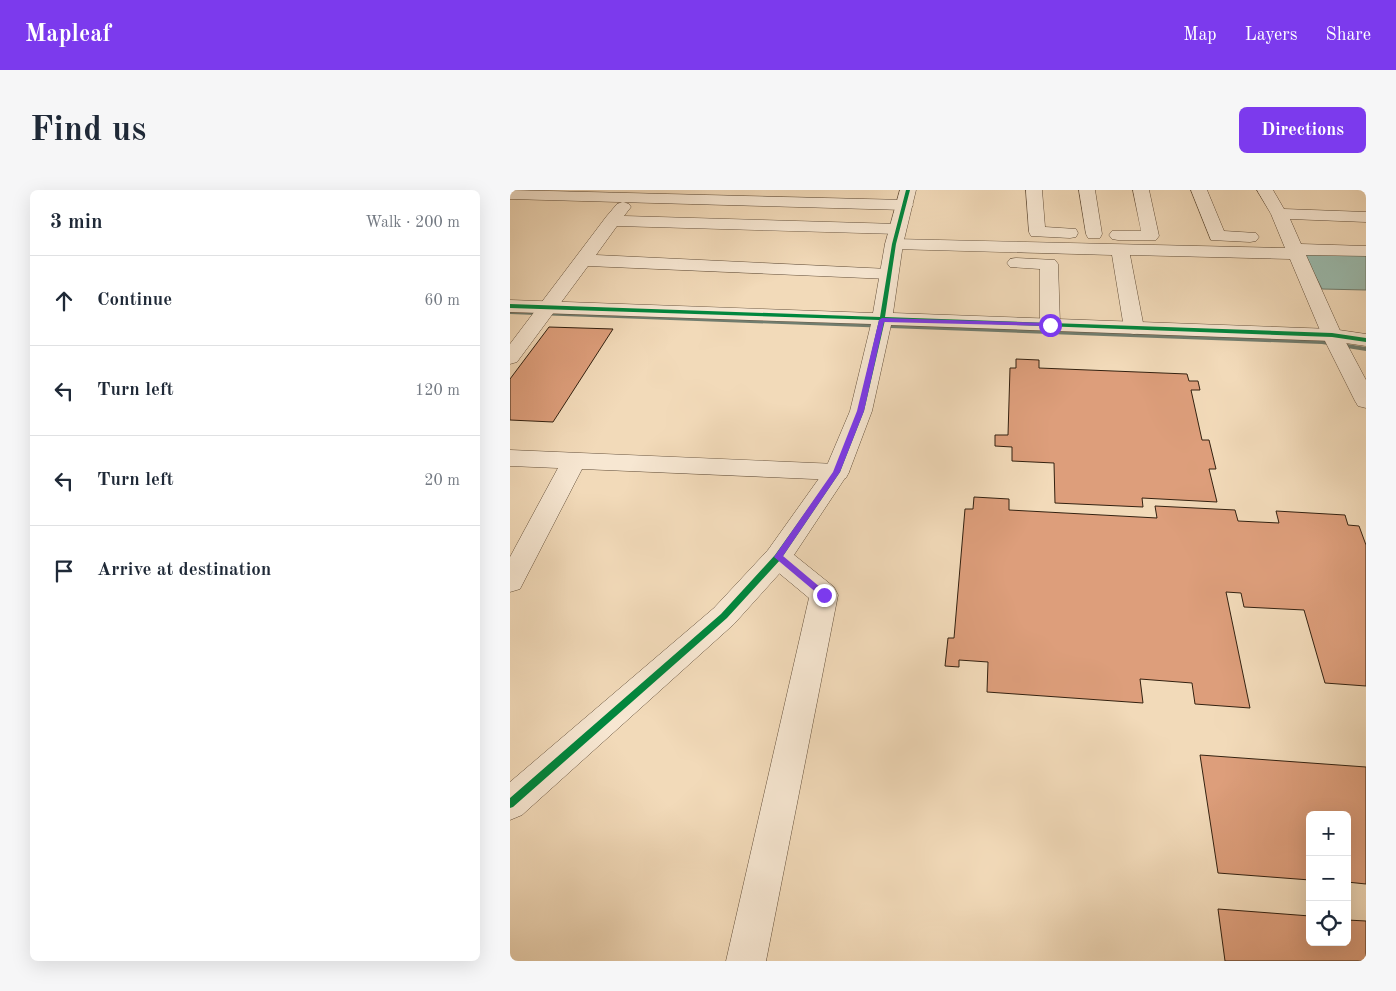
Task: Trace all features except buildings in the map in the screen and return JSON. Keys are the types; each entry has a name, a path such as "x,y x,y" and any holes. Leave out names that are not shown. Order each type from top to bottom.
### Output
{"street":[{"path":"1034,190 1037,232 1150,236 1141,190"},
{"path":"1087,190 1094,234"},
{"path":"1199,190 1217,236 1293,247"},
{"path":"1265,190 1279,214 1332,335 1366,401"},
{"path":"510,194 910,195 894,251 881,325 861,411 837,472 778,557 724,616 510,804"},
{"path":"510,358 633,194"},
{"path":"1279,214 1366,217"},
{"path":"612,221 894,251 1049,264 1050,325"},
{"path":"583,260 894,251 1293,247 1366,251"},
{"path":"1120,250 1134,328"},
{"path":"510,306 881,325 1050,325 1332,335 1366,340"},
{"path":"510,458 837,472"},
{"path":"510,582 574,461"},
{"path":"746,961 824,595 778,557"}],"shaded area":[{"path":"1309,253 1366,255 1366,290 1322,289 1305,256"}],"waterway":[{"path":"510,312 1322,342 1366,349"}],"cycle path":[{"path":"510,804 724,616 778,557 837,472 861,411 882,320 894,244 908,190"},
{"path":"510,306 1182,329 1332,335 1366,340"}],"route":[{"path":"824,595 778,557 837,472 861,411 882,320 1050,325"}]}
